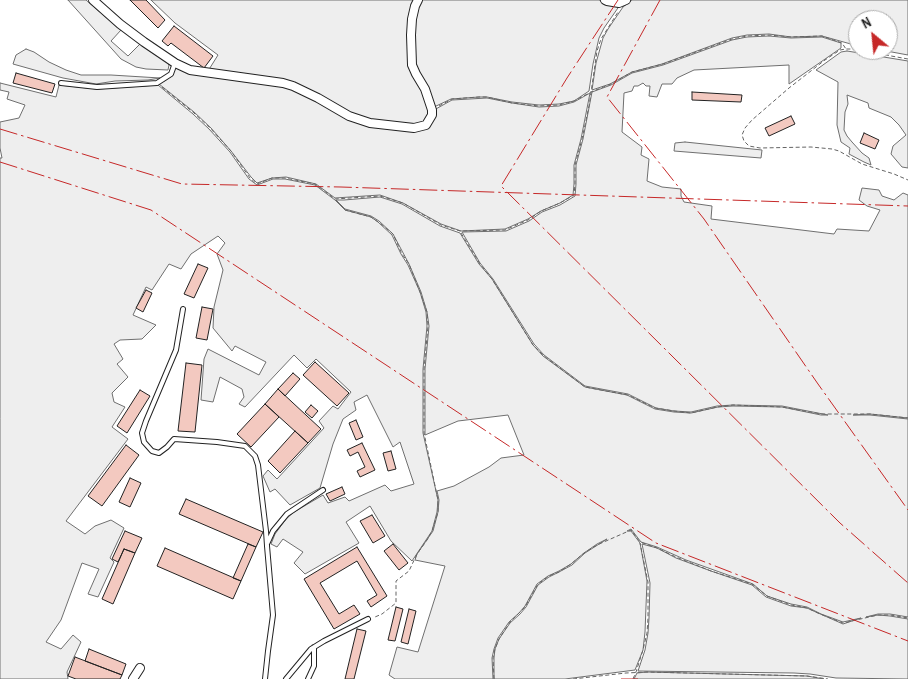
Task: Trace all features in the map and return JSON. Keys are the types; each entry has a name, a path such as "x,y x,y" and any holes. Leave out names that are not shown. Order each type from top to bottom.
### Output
{"street":[{"path":"93,0 144,42 175,63 190,70 283,83 318,98 349,116 370,123 414,128 426,125 432,116 432,110 425,89 412,65 412,19 418,0"},
{"path":"606,0 612,2 625,1"},
{"path":"133,679 140,668"}],"lane":[{"path":"61,83 97,87 157,83 171,74 175,63"},
{"path":"183,309 176,350 142,433 144,442 152,451 159,453 174,439 245,446 255,456 258,465 266,531 274,615 265,679"},
{"path":"266,546 273,531 287,514 323,490"},
{"path":"286,679 311,649 368,619"},
{"path":"308,679 314,666 314,647"}],"path":[{"path":"335,199 380,196 403,203 441,225 460,231 505,230 574,195 575,165 591,92 594,64 601,38 625,1"},
{"path":"432,110 452,100 479,98 539,106 559,105 574,101 632,72 662,64 732,39 747,36 822,36 842,42 846,49"},
{"path":"908,59 846,49 840,50 824,60 752,120 742,135 744,141 749,146 760,148 832,148 862,164 908,180"},
{"path":"157,83 210,128 231,151 250,178 257,184 272,178 285,178 316,184 335,199 345,210 371,217 378,222 393,234 420,292 427,312 428,326 424,369 424,432 438,500 438,512 432,531 417,554 409,571 396,581 396,602 382,614 368,619"},
{"path":"460,231 533,345 544,356 585,387 628,395 655,408 691,413 718,406 772,406 821,414 870,414 908,418"},
{"path":"494,679 494,649 510,622 525,606 538,584 548,576 559,572 597,545 631,530 640,542 648,582 647,633 644,650 633,679"},
{"path":"640,542 705,568 752,584 767,596 791,605 807,608 843,623 878,614 908,618"},
{"path":"573,679 636,672 744,673 828,679"}],"shaded area":[{"path":"68,0 86,0 121,30 111,41 128,56 141,43 166,60 169,65 168,70 136,67 121,59"},
{"path":"151,0 417,0 410,50 430,115 421,126 361,119 293,85 208,71 218,55 175,23"},
{"path":"422,0 599,0 606,4 620,5 599,38 589,91 574,101 539,105 479,97 451,99 434,107 416,71 413,55 416,13"},
{"path":"632,0 908,0 908,55 898,53 898,10 848,10 848,43 822,36 747,35 732,38 662,64 632,72 610,84 592,90 596,63 603,38 623,7"},
{"path":"769,36 791,38 822,37 841,43 841,48 789,84 789,65 694,70 677,78 672,84 662,84 657,97 649,96 650,86 646,86 643,83 634,86 632,91 624,93 622,132 642,147 641,155 649,159 647,181 662,187 681,189 681,196 684,202 712,206 711,219 834,234 837,229 869,231 880,210 867,206 859,200 862,188 879,190 882,196 894,200 903,193 908,195 908,418 870,414 853,415 908,419 908,617 878,614 866,617 878,615 908,619 908,679 836,678 794,673 638,671 645,650 649,618 650,583 642,544 752,585 766,597 791,606 807,608 843,624 861,618 843,622 807,607 767,596 753,584 686,560 657,547 641,542 631,529 627,531 631,531 640,543 647,581 643,650 635,670 565,679 494,679 495,649 499,639 510,623 526,607 538,585 572,565 585,553 607,539 584,553 571,564 537,584 525,606 509,622 498,638 492,658 493,679 395,679 389,675 397,647 418,652 445,566 415,560 433,531 438,512 439,500 437,491 454,486 489,467 501,458 524,455 508,415 458,421 425,435 425,369 429,326 421,292 393,234 371,216 345,209 336,200 380,197 402,204 440,226 460,233 479,264 492,279 533,345 543,356 585,387 627,395 655,409 674,412 691,413 733,406 782,407 828,415 782,406 733,405 717,406 691,412 674,411 656,408 628,394 585,386 544,355 534,344 493,279 480,263 462,232 506,231 575,196 576,165 592,92 611,85 632,73 663,65 732,40"},
{"path":"26,49 49,62 81,75 160,78 96,84 63,78 13,64 16,55"},
{"path":"848,51 848,60 908,61 908,168 902,167 891,154 893,146 906,135 899,125 891,117 869,108 868,103 847,95 848,104 845,112 844,130 852,142 869,158 871,165 849,154 850,148 841,142 837,125 838,82 816,70 841,52"},
{"path":"176,65 294,89 337,113 367,125 422,129 434,110 452,100 487,98 539,107 559,106 574,102 590,93 574,165 573,195 505,229 461,231 441,224 403,203 380,195 335,198 316,184 286,177 272,178 257,183 211,128 159,84 172,75"},
{"path":"0,83 56,97 59,85 97,89 158,85 209,129 230,152 249,179 257,185 273,179 285,179 315,185 345,210 371,217 392,235 420,292 426,312 427,326 423,369 423,433 438,500 432,531 412,561 391,541 370,506 346,522 359,543 305,574 294,563 303,552 283,539 277,547 271,544 275,534 286,519 294,512 323,495 328,503 345,497 349,501 385,485 391,491 414,484 400,442 393,447 367,395 354,402 356,410 343,419 333,444 320,488 290,505 275,489 270,492 263,476 268,470 277,479 324,428 319,421 333,406 338,409 351,392 316,359 307,368 294,355 245,407 239,404 244,397 242,389 220,377 213,402 201,400 204,359 208,349 259,375 266,362 235,346 232,351 213,328 214,307 223,270 217,254 225,243 218,236 191,254 181,269 169,264 152,290 146,287 133,315 156,325 142,339 120,340 114,344 123,359 117,364 128,377 112,393 114,402 125,407 112,427 128,439 66,521 85,534 95,526 111,520 124,528 110,558 114,562 98,597 88,594 99,569 82,563 61,620 46,642 61,649 73,635 81,642 67,672 68,679 0,679 0,158 2,158 0,122 19,118 25,105 7,99 9,92 0,90"},
{"path":"685,142 762,150 761,158 674,151 675,143"},
{"path":"637,673 807,676 824,679 634,679"}],"building":[{"path":"130,0 146,0 165,20 158,28"},
{"path":"174,26 213,56 204,68 171,43 168,46 162,41"},
{"path":"16,73 55,84 52,93 13,83"},
{"path":"692,92 742,95 741,102 692,100"},
{"path":"791,116 795,124 769,136 765,128"},
{"path":"864,133 879,140 875,149 860,143"},
{"path":"198,264 208,268 194,298 184,294"},
{"path":"146,290 152,293 143,312 136,308"},
{"path":"202,307 213,309 207,340 196,338"},
{"path":"315,362 349,393 337,406 303,375"},
{"path":"186,363 202,365 195,432 178,431"},
{"path":"293,373 300,379 285,396 278,389"},
{"path":"278,389 321,429 308,443 265,404"},
{"path":"140,390 150,396 127,433 117,426"},
{"path":"265,404 279,417 251,447 237,434"},
{"path":"311,405 318,411 312,418 305,412"},
{"path":"356,420 363,437 356,440 349,423"},
{"path":"295,431 308,443 280,473 268,461"},
{"path":"362,443 375,470 360,477 357,471 365,467 358,452 350,456 347,450"},
{"path":"126,445 139,455 102,506 88,496"},
{"path":"391,451 396,469 388,471 383,453"},
{"path":"130,478 141,483 130,507 119,502"},
{"path":"342,487 345,494 330,501 326,494"},
{"path":"186,499 263,532 256,547 179,514"},
{"path":"372,515 385,536 373,543 360,521"},
{"path":"125,531 142,538 135,553 124,549 118,562 112,559"},
{"path":"248,544 256,547 241,581 233,578"},
{"path":"393,544 408,563 399,570 384,551"},
{"path":"357,547 387,596 371,607 367,601 377,595 357,561 320,583 339,614 354,605 360,614 334,629 304,579"},
{"path":"165,548 241,581 233,599 157,566"},
{"path":"124,549 135,553 113,604 102,599"},
{"path":"396,607 403,609 395,641 388,640"},
{"path":"409,609 416,611 408,644 401,642"},
{"path":"357,629 366,631 354,679 345,679"},
{"path":"89,649 126,664 122,675 85,661"},
{"path":"75,657 122,675 120,679 76,679 68,676"}],"power":[{"path":"618,0 567,78 501,186 840,523 908,583"},
{"path":"660,0 607,97 704,219 908,510"},
{"path":"0,129 182,184 341,187 908,206"},
{"path":"0,162 151,210 656,543 908,641"},
{"path":"621,679 638,679"}]}
